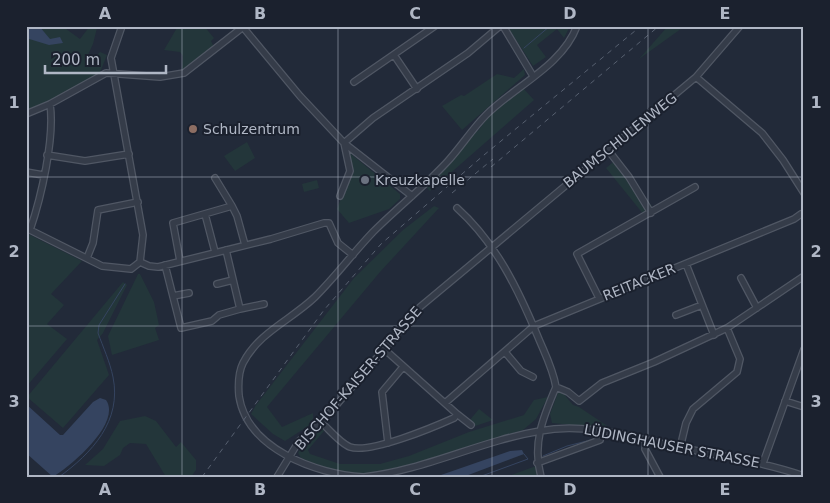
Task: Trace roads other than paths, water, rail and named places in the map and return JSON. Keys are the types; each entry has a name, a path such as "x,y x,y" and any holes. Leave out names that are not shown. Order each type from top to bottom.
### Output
{"street":[{"path":"122,26 112,51 113,74 143,235 139,264"},
{"path":"354,82 435,26"},
{"path":"344,143 373,118 468,53 502,26 533,76"},
{"name":"LÜDINGHAUSER STRASSE","path":"577,26 571,40 562,50 485,115 454,154 353,255 313,298 255,345 240,371 238,381 240,402 247,419 268,444 290,457 339,475 363,477 392,474 502,440 539,431 584,428 763,463 804,476"},
{"name":"BAUMSCHULENWEG","path":"492,246 696,77 740,26"},
{"path":"26,114 50,104 106,73 159,77 178,75 189,70 242,27 300,96 344,143 412,196"},
{"path":"394,55 417,89"},
{"path":"696,77 762,133 783,160 804,193"},
{"path":"50,104 52,116 38,209 28,229 102,266 115,269 131,269 139,264 149,266 165,265 329,224 338,243 353,255"},
{"path":"340,196 350,171 344,143"},
{"path":"608,150 630,177 651,213"},
{"path":"47,155 85,161 129,154"},
{"path":"26,172 43,175"},
{"path":"215,178 238,216 245,245"},
{"path":"599,298 577,254 696,187"},
{"path":"87,258 93,243 98,210 138,202"},
{"path":"180,261 173,223 232,206"},
{"path":"457,208 492,246 522,297 553,370 556,387 539,431 538,463 541,477"},
{"path":"205,214 215,252"},
{"name":"REITACKER","path":"445,403 534,326 794,219 801,214"},
{"name":"BISCHOF-KAISER-STRASSE","path":"277,477 300,441 322,422 383,348 420,307 492,246"},
{"path":"226,250 240,309"},
{"path":"686,264 714,335 804,276"},
{"path":"165,265 181,328 212,321 219,314 264,304"},
{"path":"741,278 757,308"},
{"path":"217,284 233,280"},
{"path":"173,296 189,293"},
{"path":"676,315 702,304"},
{"path":"680,448 686,423 693,409 737,372 740,358 727,328"},
{"name":"LÜDINGHAUSER STRASSE","path":"556,387 568,392 576,400 581,401 602,383 714,335"},
{"path":"383,348 471,425"},
{"path":"763,463 804,349"},
{"path":"504,352 522,371 533,377"},
{"path":"388,443 382,392 403,367"},
{"path":"785,401 804,407"},
{"path":"326,427 351,448 388,443 438,426 454,418 457,414"},
{"path":"538,463 600,440"},
{"path":"646,440 645,449 658,476"}],"water":[{"path":"26,26 39,26 50,39 60,37 63,43 49,45 26,38"},
{"path":"100,398 106,400 109,409 107,420 101,432 92,443 71,464 53,477 26,453 26,404 60,435 63,435 93,402"},
{"path":"522,450 524,454 463,477 442,477 441,475 510,451"}],"waterway":[{"path":"524,48 550,26"},
{"path":"59,477 83,457 102,434 109,422 115,393 113,377 98,333 99,325 125,284"},
{"path":"543,456 567,446 587,441"},
{"path":"479,477 528,459 524,454"}],"railway":[{"path":"202,477 324,310 381,244 484,155 641,26"},
{"path":"491,167 659,26"},
{"path":"452,193 493,159"}],"place":[{"name":"Schulzentrum","path":"193,129"},
{"name":"Kreuzkapelle","path":"365,180"}]}
